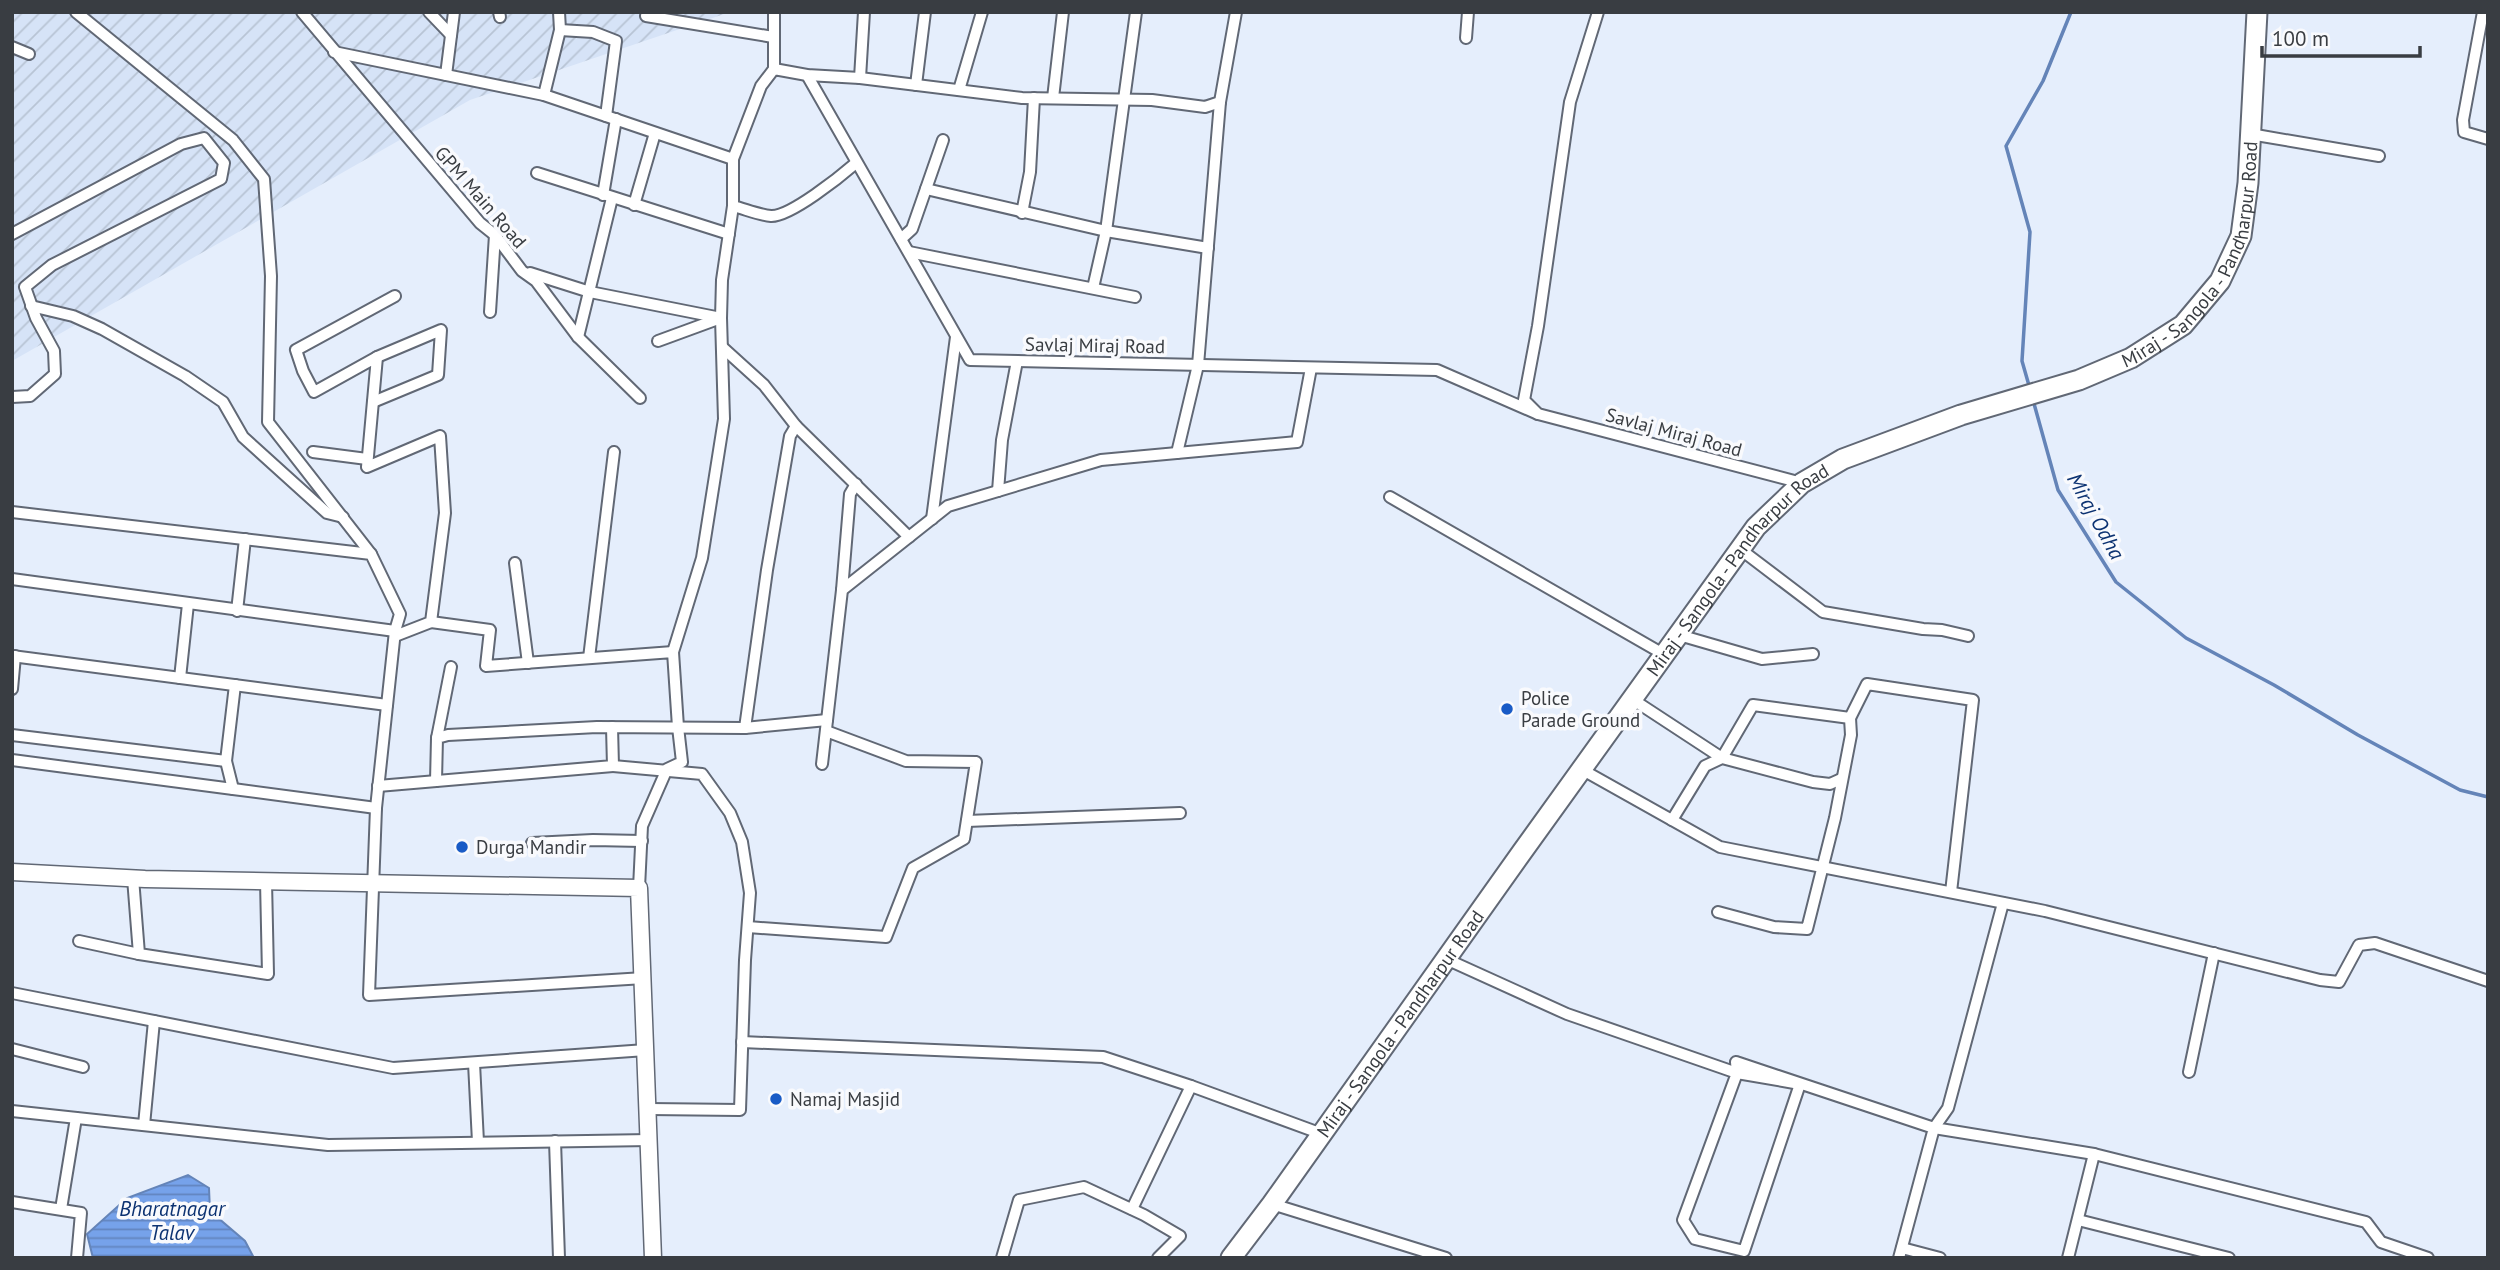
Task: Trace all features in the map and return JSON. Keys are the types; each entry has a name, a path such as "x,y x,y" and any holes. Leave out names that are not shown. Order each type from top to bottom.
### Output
{"highway":[{"name":"Miraj - Sangola - Pandharpur Road","path":"1231,1258 1272,1205 1756,527 1801,483 1843,459 1961,415 2079,380 2131,358 2183,325 2220,281 2241,236 2257,12"}],"street":[{"path":"76,12 233,140 264,179 271,276 268,422 371,554 400,614 395,634 376,808 369,995 644,978"},
{"name":"GPM Main Road","path":"302,12 480,223 495,235 522,271 536,281 578,337 640,398"},
{"path":"429,12 451,35"},
{"path":"446,75 454,12"},
{"path":"544,95 560,30 559,12"},
{"path":"647,12 646,16 774,37"},
{"path":"653,1258 639,888 642,826 667,769 682,762 677,727 673,652 702,558 724,419 722,280 733,206 733,159 761,86 774,69 774,12"},
{"path":"860,78 864,12"},
{"path":"916,85 925,12"},
{"path":"959,90 982,12"},
{"path":"1053,98 1063,12"},
{"path":"1093,288 1106,231 1136,12"},
{"path":"1177,453 1198,365 1220,102 1236,12"},
{"path":"1466,38 1468,12"},
{"path":"1538,414 1524,400 1540,312 1570,102 1598,12"},
{"path":"2483,12 2463,120 2464,132 2488,139"},
{"path":"560,30 593,32 617,41 607,196 590,292 578,337"},
{"path":"12,47 29,54"},
{"path":"334,52 544,95 733,159"},
{"path":"774,69 807,75 860,78 1034,98 1152,100 1205,107 1220,102"},
{"name":"Savlaj Miraj Road","path":"807,75 970,360 1437,370 1538,414 1801,483"},
{"path":"1022,213 1030,172 1034,98"},
{"path":"634,205 655,132"},
{"path":"2250,134 2379,156"},
{"path":"12,234 181,144 204,138 225,163 221,179 52,265 25,287 36,318 54,351 55,374 30,396 12,397"},
{"path":"901,239 912,229 943,140"},
{"path":"733,206 772,216 781,214 807,200 856,163"},
{"path":"537,173 729,234"},
{"path":"926,189 1106,231 1208,248"},
{"path":"490,312 495,235"},
{"path":"908,252 1135,297"},
{"path":"522,271 590,292 721,318"},
{"path":"373,402 438,375 441,330 377,357 314,391 303,372 296,350 395,296"},
{"path":"31,306 73,316 102,328 214,395 223,402 243,438 327,513 343,517"},
{"path":"658,341 721,318"},
{"path":"932,519 956,337"},
{"path":"722,346 764,385 796,426 909,537"},
{"path":"377,357 367,467 440,436 445,513 432,622"},
{"path":"998,491 1002,440 1017,361"},
{"path":"842,590 948,506 1101,460 1297,442 1311,368"},
{"path":"745,728 790,436 796,426"},
{"path":"313,452 367,459"},
{"path":"589,658 614,452"},
{"path":"822,764 850,494 856,484"},
{"path":"1390,497 1664,654"},
{"path":"12,512 371,554"},
{"path":"237,611 245,539"},
{"path":"1741,550 1823,612 1968,636"},
{"path":"515,563 528,663"},
{"path":"12,579 395,634 432,622 491,631 486,666 673,652"},
{"path":"180,678 188,604"},
{"path":"1679,635 1762,659 1813,654"},
{"path":"12,690 14,656 387,705"},
{"path":"436,781 437,738 451,667"},
{"path":"1718,912 1774,927 1807,929 1824,867 1851,734 1850,718 1867,684 1973,700 1951,892"},
{"path":"233,789 226,761 235,685"},
{"path":"1632,699 1722,758 1813,782 1830,784 1841,779"},
{"path":"1672,820 1705,766 1722,758 1753,705 1850,718"},
{"path":"437,738 612,727 745,728 827,725 906,761 976,762 964,839 913,868 886,937 748,928"},
{"path":"612,727 613,766"},
{"path":"12,735 226,761"},
{"path":"12,760 376,808"},
{"path":"378,786 613,766 702,774 730,813 742,842 750,893 740,1110 649,1109"},
{"path":"1581,769 1720,847 2045,911 2320,980 2339,982 2359,945 2375,943 2488,981"},
{"path":"967,821 1180,813"},
{"path":"532,843 642,841"},
{"path":"12,872 133,878 639,888"},
{"path":"133,878 139,954"},
{"path":"79,941 139,954 268,974 266,881"},
{"path":"1940,1258 1900,1253 1934,1128 1948,1108 2003,903"},
{"path":"2189,1072 2214,953"},
{"path":"1446,959 1567,1014 1737,1073"},
{"path":"12,993 393,1068 646,1050"},
{"path":"144,1125 154,1021"},
{"path":"742,1042 1102,1057 1322,1134"},
{"path":"12,1049 83,1067"},
{"path":"1800,1084 1744,1251 1695,1239 1683,1220 1737,1073 1737,1062 1934,1128 2094,1154 2366,1222 2381,1242 2428,1258"},
{"path":"474,1063 478,1142"},
{"path":"1132,1209 1191,1086"},
{"path":"12,1111 328,1144 650,1140"},
{"path":"61,1209 76,1118"},
{"path":"555,1141 559,1258"},
{"path":"2068,1258 2094,1154"},
{"path":"1002,1258 1019,1200 1084,1187 1132,1209 1180,1236 1158,1258"},
{"path":"12,1202 81,1213 77,1258"},
{"path":"1272,1205 1446,1258"},
{"path":"2078,1220 2228,1258"}],"shaded area":[{"path":"12,12 730,12 470,100 12,361"}],"water":[{"name":"Bharatnagar Talav","path":"188,1175 209,1188 210,1211 245,1241 254,1258 93,1258 87,1234 127,1198"}],"waterway":[{"name":"Miraj Odha","path":"2030,389 2022,361 2030,232 2006,146 2043,81 2071,12"},
{"name":"Miraj Odha","path":"2033,400 2058,490 2116,582 2186,638 2460,790 2488,797"}],"place":[{"name":"Police Parade Ground","path":"1507,709"},
{"name":"Durga Mandir","path":"462,847"},
{"name":"Namaj Masjid","path":"776,1099"}]}
